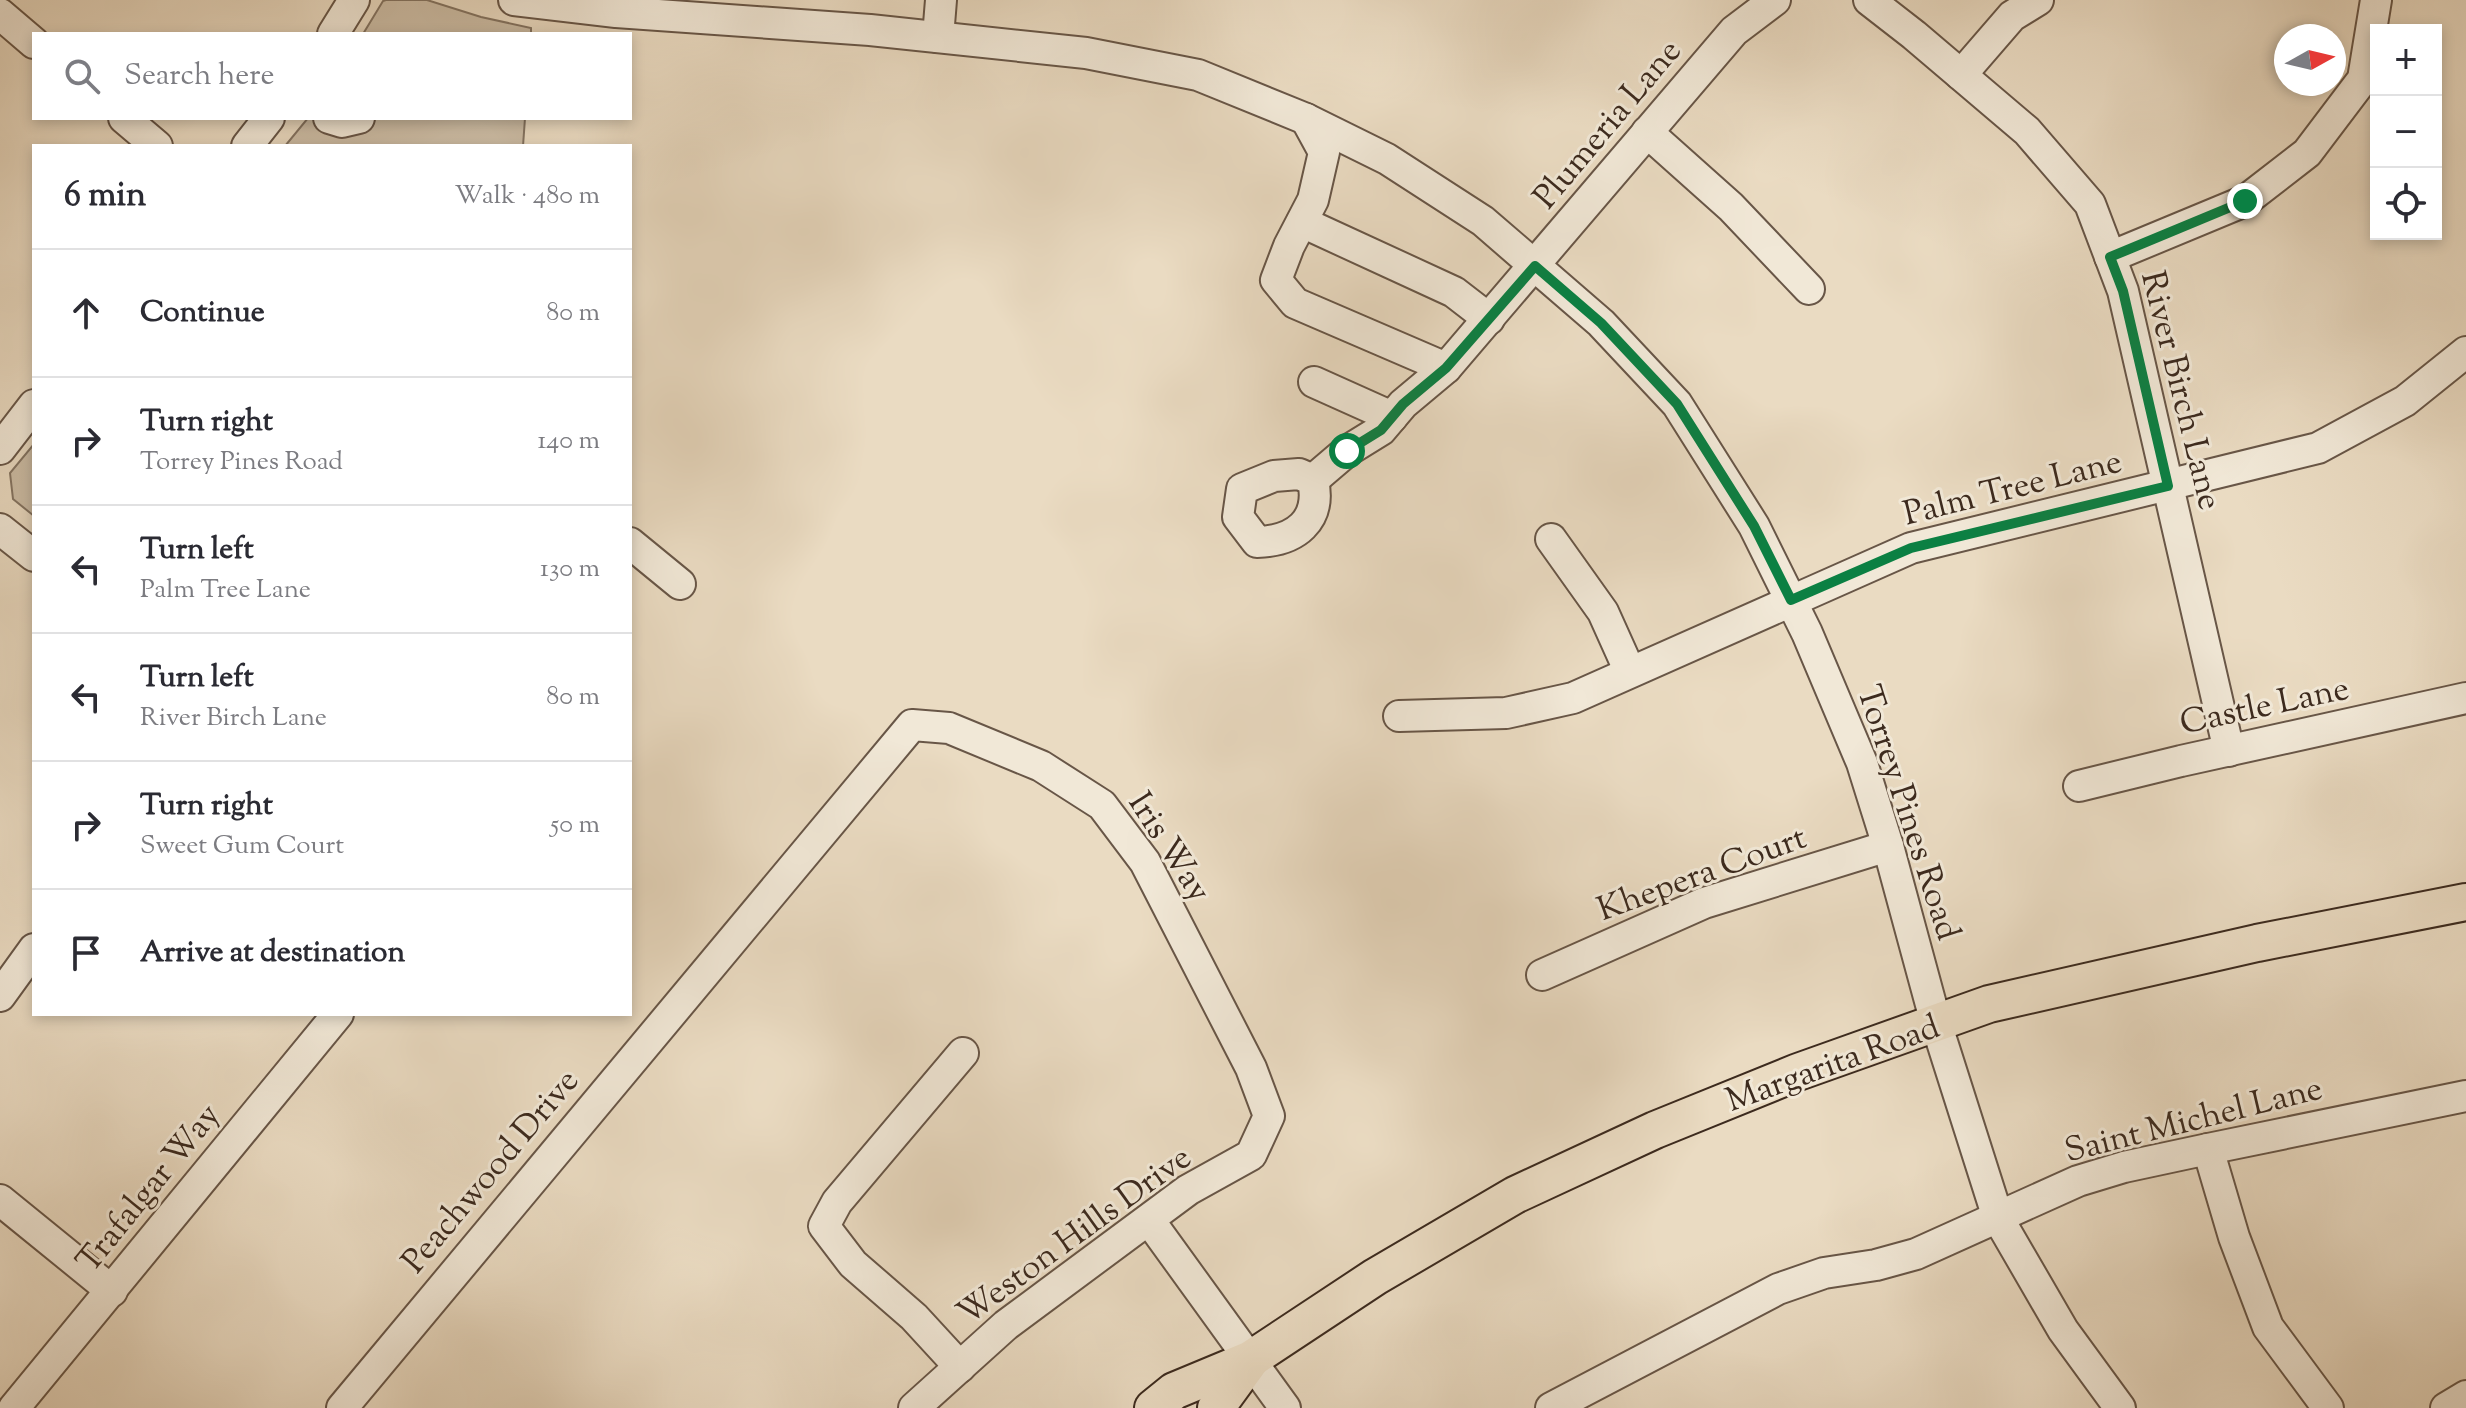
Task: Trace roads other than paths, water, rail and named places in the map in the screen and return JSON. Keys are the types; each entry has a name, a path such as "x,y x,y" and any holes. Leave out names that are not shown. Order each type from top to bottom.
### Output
{"main road":[{"name":"Margarita Road","path":"1153,1408 1174,1391 1251,1359 1375,1277 1515,1195 1655,1130 1798,1072 1989,1004 2257,943 2466,902"},
{"name":"Margarita Road","path":"1216,1408 1251,1359"}],"street":[{"path":"334,32 354,0"},
{"name":"Torrey Pines Road","path":"514,0 616,12 938,37 1086,53 1198,75 1306,119 1387,159 1483,221 1601,323 1677,404 1754,526 1791,600 1862,763 1936,1023 1998,1218 2063,1330 2120,1408"},
{"path":"938,37 941,0"},
{"name":"Plumeria Lane","path":"1313,480 1347,451 1381,430 1446,368 1734,31 1775,0"},
{"name":"River Birch Lane","path":"1869,0 2027,131 2090,204 2123,291 2229,751"},
{"path":"1961,75 2012,16 2038,0"},
{"path":"2110,257 2245,201 2307,153 2363,79 2376,0"},
{"path":"0,14 32,41"},
{"path":"1306,119 1324,152 1313,200 1276,280 1295,303 1446,368"},
{"path":"126,120 155,144"},
{"path":"249,144 267,120"},
{"path":"1647,132 1731,207 1809,289"},
{"path":"1302,222 1454,292 1489,319"},
{"name":"Palm Tree Lane","path":"1399,716 1506,713 1573,698 1911,548 2318,448 2405,401 2466,352"},
{"path":"1314,382 1392,417"},
{"path":"0,449 32,408"},
{"path":"0,529 32,554"},
{"path":"1551,539 1603,612 1630,672"},
{"path":"632,545 680,584"},
{"name":"Castle Lane","path":"2079,786 2466,698"},
{"name":"Iris Way","path":"912,725 949,728 1028,760 1102,805 1145,862 1251,1068 1269,1116"},
{"name":"Peachwood Drive","path":"342,1408 912,725"},
{"name":"Khepera Court","path":"1542,975 1704,903 1888,846"},
{"path":"0,996 32,952"},
{"name":"Trafalgar Way","path":"14,1408 336,1016"},
{"path":"960,1367 914,1317 853,1264 824,1226 837,1202 963,1053"},
{"name":"Saint Michel Lane","path":"1551,1408 1778,1289 1824,1273 1876,1265 1916,1254 2078,1181 2124,1167 2466,1096"},
{"name":"Weston Hills Drive","path":"914,1408 1006,1325 1188,1190 1251,1155 1269,1116"},
{"path":"2208,1149 2234,1237 2268,1327 2328,1408"},
{"path":"0,1200 112,1291"},
{"path":"1149,1220 1285,1408"},
{"path":"2446,1408 2466,1396"}]}
